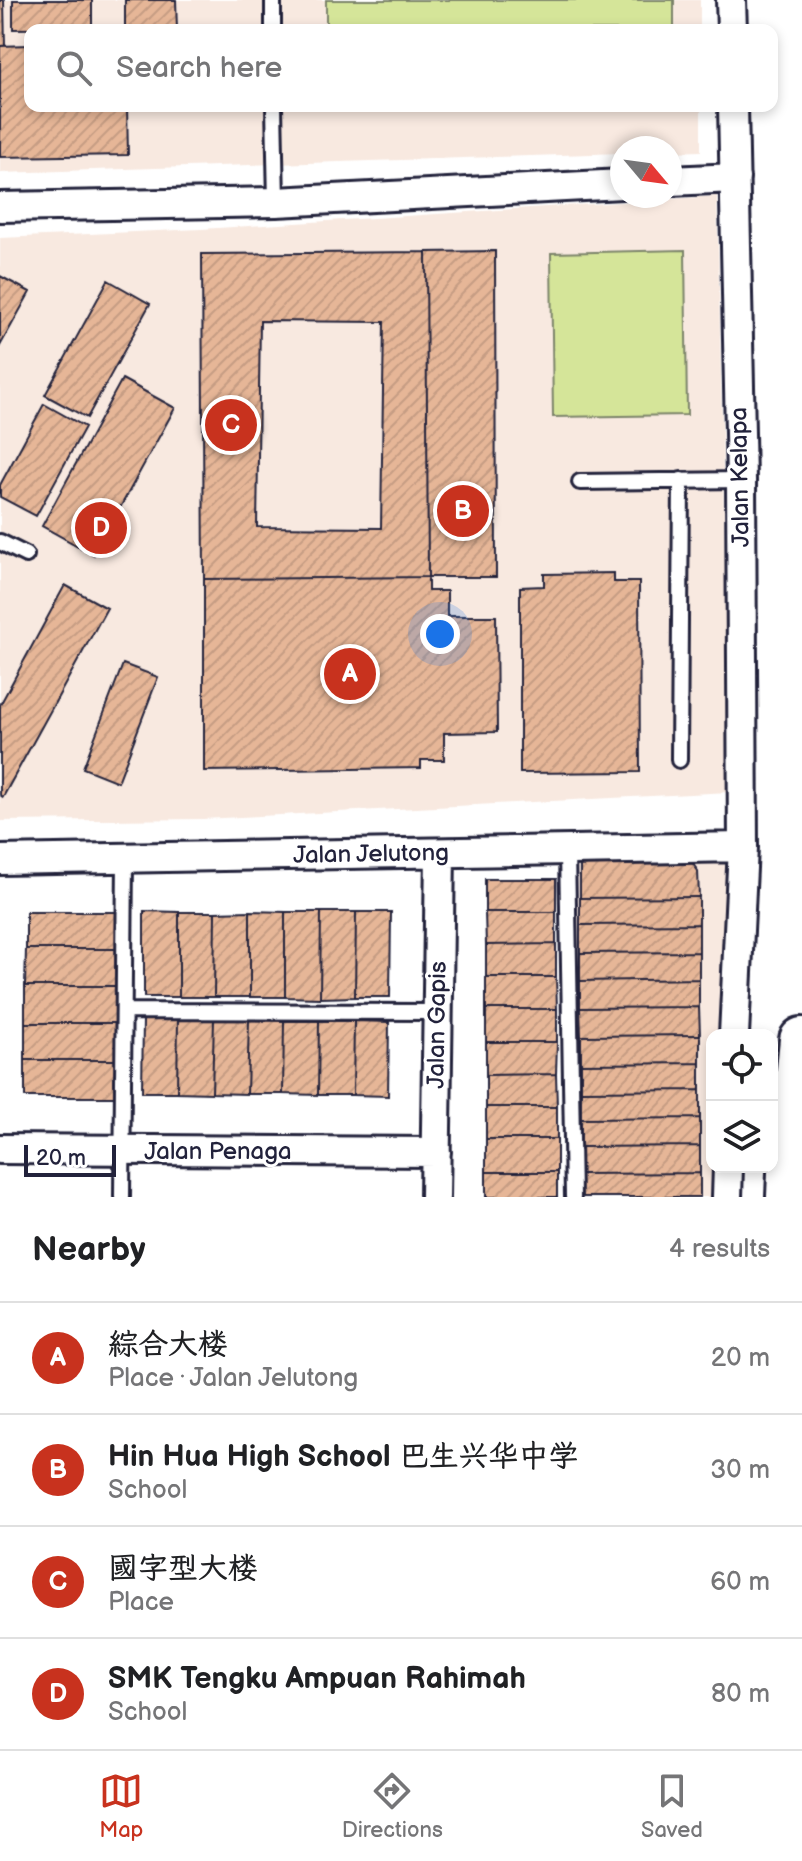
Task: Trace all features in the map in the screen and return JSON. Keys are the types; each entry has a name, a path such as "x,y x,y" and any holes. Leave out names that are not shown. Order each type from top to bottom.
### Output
{"highway":[{"path":"789,1197 802,1040"}],"street":[{"path":"731,0 732,24"},
{"name":"Jalan Kelapa","path":"733,112 741,480 743,847 734,1029"},
{"path":"682,180 735,178"},
{"path":"0,207 276,202 610,185"},
{"name":"Jalan Jelutong","path":"0,860 743,847"},
{"name":"Jalan Gapis","path":"435,1197 440,853"},
{"name":"Jalan Penaga","path":"0,1149 436,1152"},
{"path":"727,1197 728,1173"}],"lane":[{"path":"273,0 273,24"},
{"path":"274,112 276,202"},
{"path":"679,760 681,480"},
{"path":"580,482 741,480"},
{"path":"0,542 26,555"},
{"path":"567,851 573,1197"},
{"path":"122,1197 125,858"},
{"path":"124,1011 438,1012"}],"shaded area":[{"path":"0,0 700,0 700,24 24,24 24,112 701,112 701,151 682,152 682,136 610,136 610,153 0,173"},
{"path":"717,196 730,792 203,819 0,821 0,238 201,229 610,203 610,208 682,208 682,198"},
{"path":"729,860 721,1029 706,1029 706,1173 713,1173 713,1197 581,1197 575,861"}],"green space":[{"path":"326,0 674,0 674,24 326,24"},
{"path":"685,250 687,415 553,417 551,253"}],"building":[{"path":"0,0 4,0 5,46 0,46"},
{"path":"13,0 92,0 92,24 24,24 24,29 13,29"},
{"path":"125,0 176,0 177,24 125,24"},
{"path":"24,45 24,112 127,112 128,155 0,157 0,46"},
{"path":"495,251 496,577 428,577 426,252"},
{"path":"426,252 428,577 204,579 202,254","holes":["260,321 384,322 381,528 257,527"]},
{"path":"0,276 30,292 0,346"},
{"path":"108,280 150,304 87,418 45,395"},
{"path":"122,379 175,408 94,555 42,526"},
{"path":"44,404 85,427 36,516 0,497 0,485"},
{"path":"614,573 614,582 639,582 640,772 520,773 520,587 544,586 544,574"},
{"path":"428,577 428,591 447,591 447,616 496,616 497,732 444,733 444,760 421,760 421,768 204,771 204,579"},
{"path":"65,585 107,608 3,797 0,795 0,705"},
{"path":"123,664 158,677 118,782 83,768"},
{"path":"688,857 698,871 699,897 580,898 580,859"},
{"path":"485,879 556,879 556,912 485,912"},
{"path":"699,897 699,924 580,925 580,898"},
{"path":"144,911 179,912 179,997 144,997"},
{"path":"250,911 250,997 214,997 215,912"},
{"path":"250,911 285,912 285,997 250,997"},
{"path":"26,912 116,912 116,949 26,949"},
{"path":"179,912 215,912 214,997 179,997"},
{"path":"285,912 321,912 320,998 285,997"},
{"path":"321,912 356,912 355,997 320,998"},
{"path":"356,912 391,912 390,997 355,997"},
{"path":"485,912 556,912 556,944 486,945"},
{"path":"699,924 699,952 580,953 580,925"},
{"path":"556,944 556,977 486,977 486,945"},
{"path":"26,949 116,949 115,986 25,986"},
{"path":"699,952 699,979 580,981 580,953"},
{"path":"486,977 556,977 557,1009 486,1009"},
{"path":"699,979 699,1007 580,1008 580,981"},
{"path":"25,986 115,986 115,1023 25,1023"},
{"path":"699,1007 700,1035 581,1036 580,1008"},
{"path":"486,1009 557,1009 557,1042 486,1042"},
{"path":"143,1019 178,1019 177,1092 142,1092"},
{"path":"178,1019 214,1020 212,1093 177,1092"},
{"path":"214,1020 249,1020 247,1094 212,1093"},
{"path":"249,1020 284,1021 283,1094 247,1094"},
{"path":"284,1021 319,1021 318,1095 283,1094"},
{"path":"319,1021 354,1021 353,1095 318,1095"},
{"path":"354,1021 389,1022 388,1096 353,1095"},
{"path":"25,1023 115,1023 115,1060 25,1060"},
{"path":"700,1035 700,1063 581,1064 581,1036"},
{"path":"486,1042 557,1042 556,1074 486,1075"},
{"path":"25,1060 115,1060 114,1097 25,1097"},
{"path":"700,1063 700,1090 581,1091 581,1064"},
{"path":"556,1074 557,1107 486,1107 486,1075"},
{"path":"700,1090 700,1118 581,1119 581,1091"},
{"path":"486,1107 557,1107 557,1139 486,1139"},
{"path":"700,1118 700,1146 581,1147 581,1119"},
{"path":"486,1139 557,1139 557,1172 486,1172"},
{"path":"700,1146 700,1173 581,1174 581,1147"},
{"path":"486,1172 557,1172 557,1197 486,1197"},
{"path":"700,1173 700,1197 581,1197 581,1174"}],"place":[{"name":"國字型大楼","path":"231,425"},
{"name":"Hin Hua High School 巴生兴华中学","path":"463,511"},
{"name":"SMK Tengku Ampuan Rahimah","path":"101,528"},
{"name":"綜合大楼","path":"350,674"}]}
